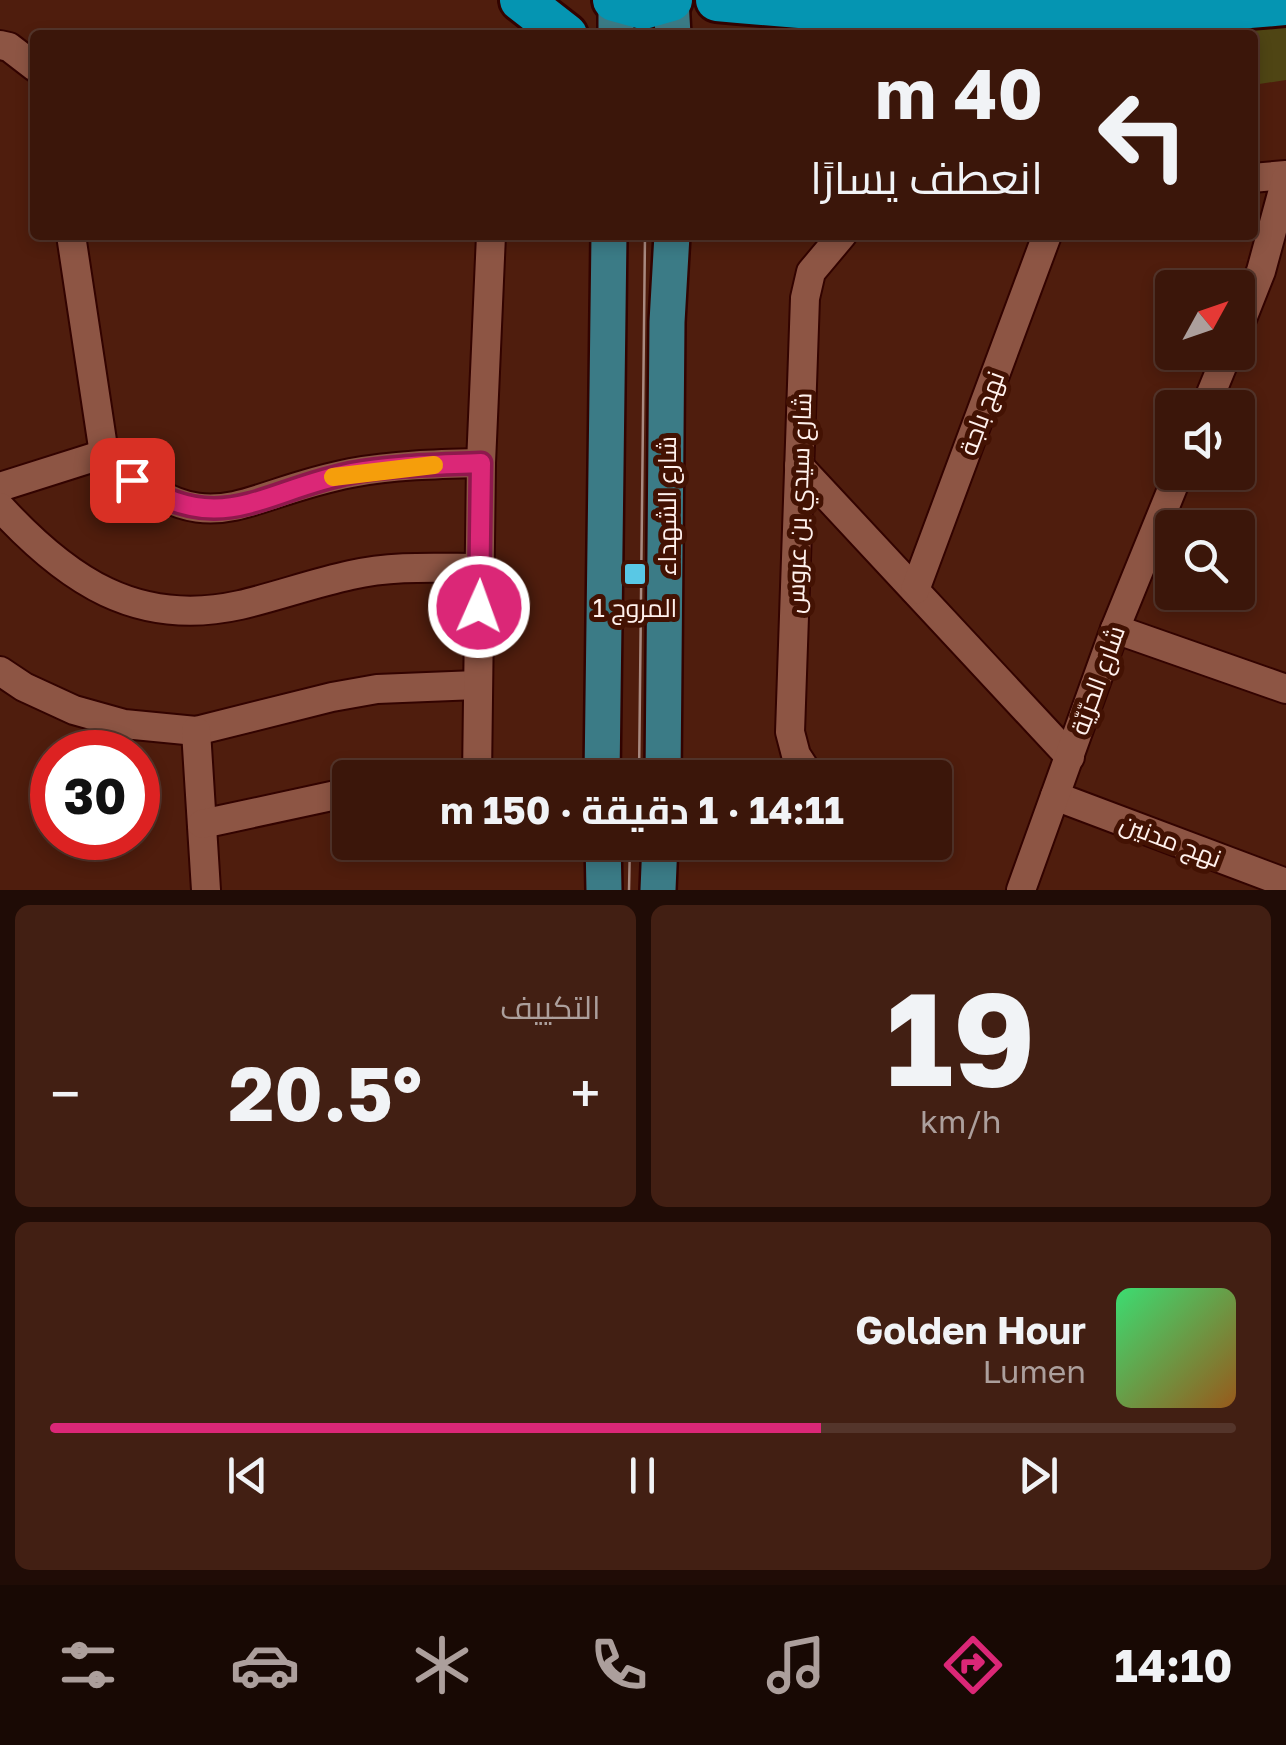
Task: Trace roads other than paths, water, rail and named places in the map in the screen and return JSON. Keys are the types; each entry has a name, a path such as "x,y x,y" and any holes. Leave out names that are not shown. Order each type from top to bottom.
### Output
{"highway":[{"path":"521,0 560,30"},
{"path":"615,12 671,0"},
{"path":"717,0 836,12 1009,18 1175,14 1286,4"},
{"path":"787,30 836,12"}],"main road":[{"path":"671,0 673,30"},
{"path":"602,760 609,240"},
{"name":"شارع الشهداء","path":"662,760 667,322 672,240"},
{"path":"603,860 604,890"},
{"path":"658,890 659,860"}],"street":[{"path":"0,45 30,63"},
{"path":"1255,286 1286,177 1258,178"},
{"path":"72,240 104,454 161,498 195,509 227,510 353,472 481,463"},
{"path":"477,760 481,463 491,240"},
{"name":"شارع سيدي بن عروس","path":"799,760 790,732 804,298 811,272 838,240"},
{"name":"نهج باجة","path":"915,590 1045,240"},
{"path":"1261,271 1286,244"},
{"path":"0,488 104,454"},
{"path":"799,466 1070,757"},
{"name":"شارع الحرّيّة","path":"1021,890 1115,629 1172,490"},
{"path":"0,507 33,543 66,570 105,594 150,608 198,612 355,574 481,568"},
{"path":"1115,629 1286,689"},
{"path":"0,671 74,710 124,724 196,731 362,692 476,685"},
{"path":"196,731 206,890"},
{"path":"202,824 332,796"},
{"name":"نهج مدنين","path":"1055,796 1286,884"}],"tram line":[{"path":"639,760 645,240"},
{"path":"629,890 630,860"}],"place":[{"name":"المروج 1","path":"635,574"}]}
